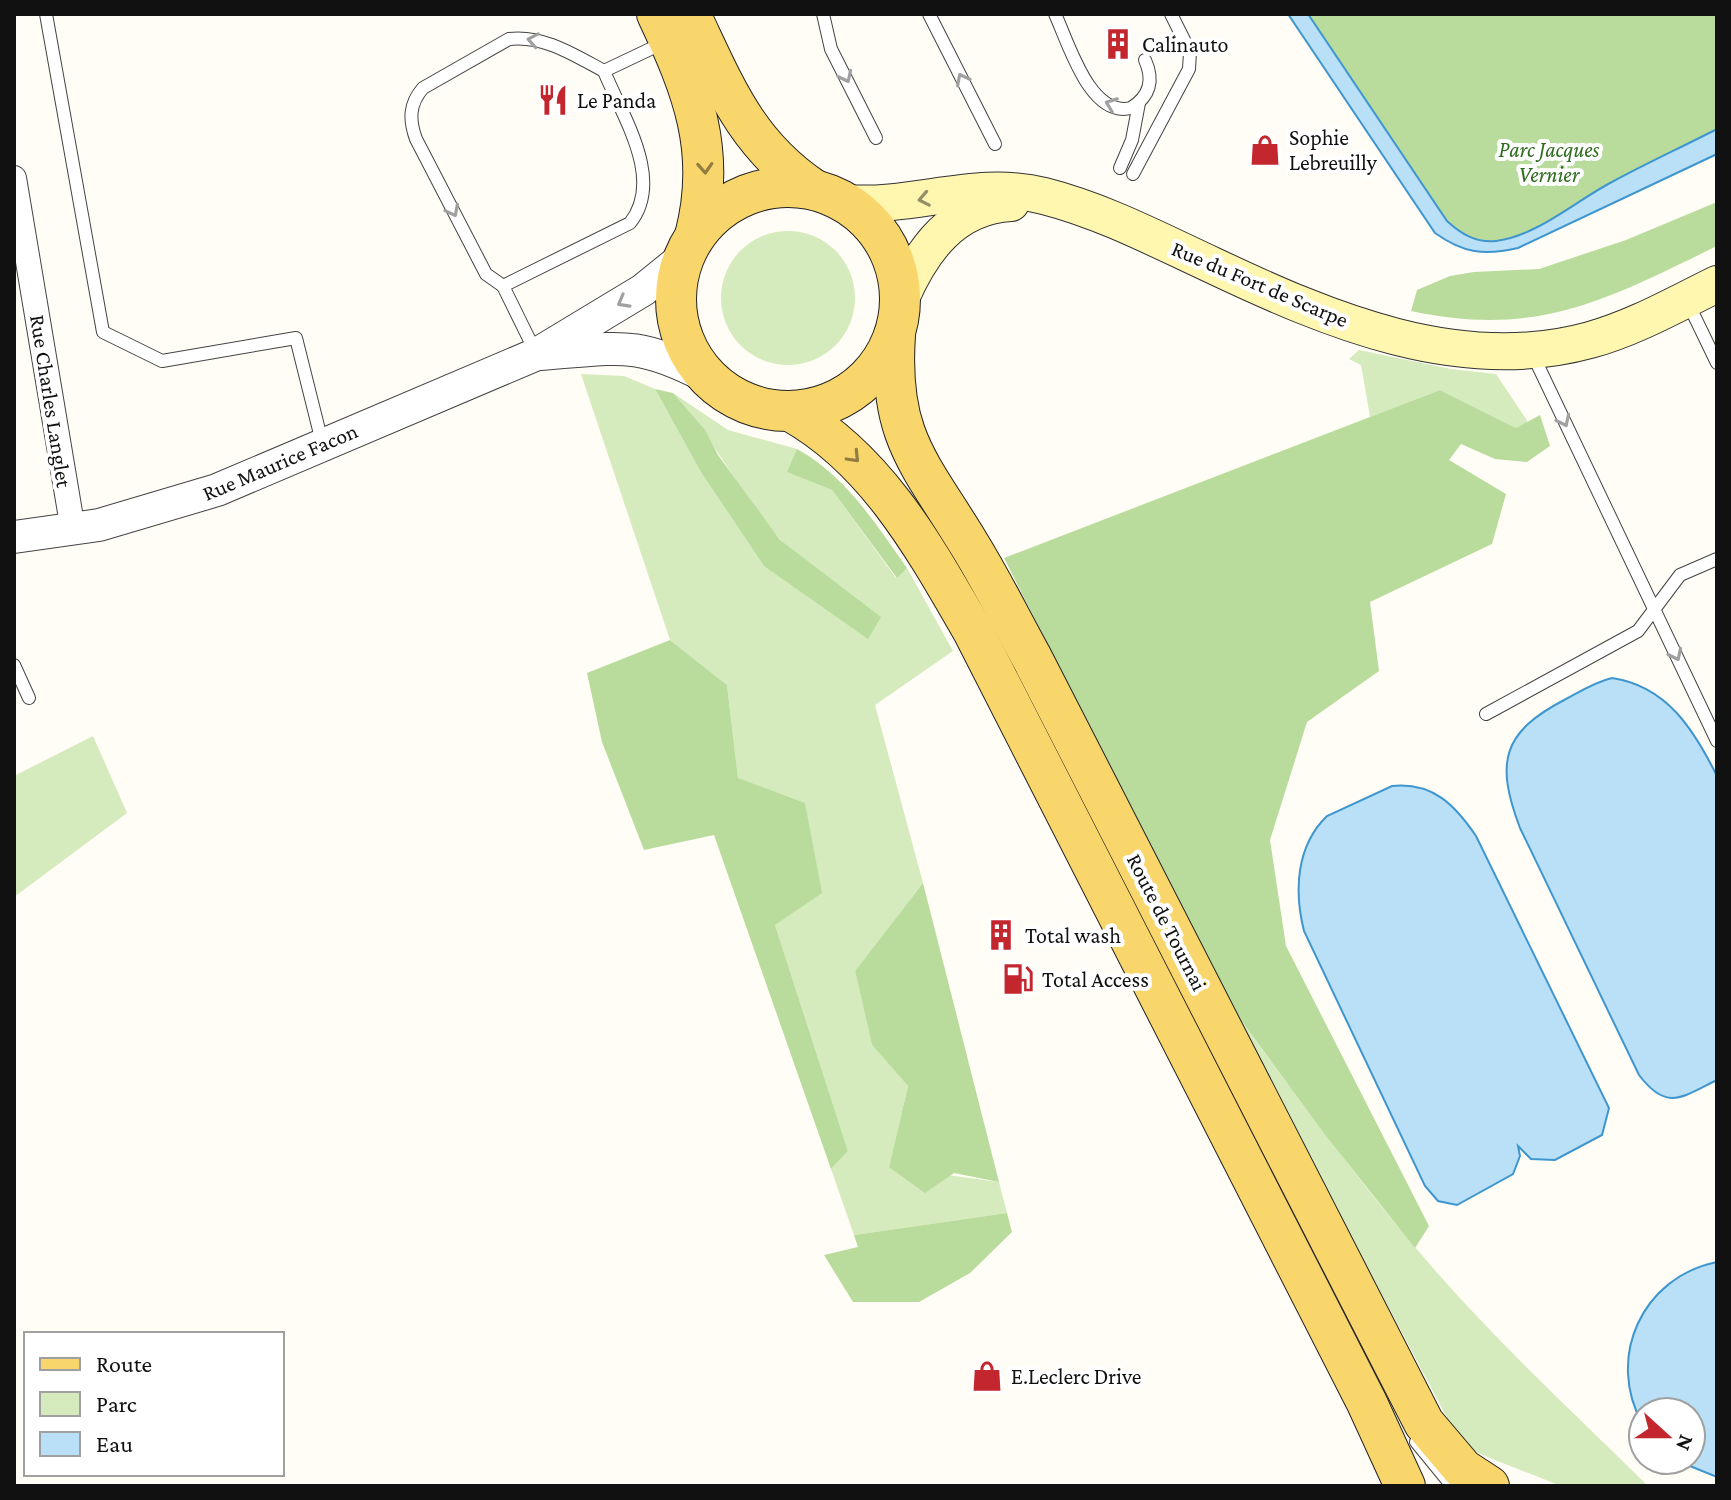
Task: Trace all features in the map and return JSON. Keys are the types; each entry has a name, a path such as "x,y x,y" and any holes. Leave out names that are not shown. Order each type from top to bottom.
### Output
{"main road":[{"path":"673,20 747,128 776,161 802,188 869,220 886,243 897,269 888,347 859,387 834,402 792,412 745,403 705,376 687,349 678,319 676,287 690,246 706,180 703,137 673,20"},
{"path":"690,246 728,204 755,191 802,188"},
{"name":"Rue du Fort de Scarpe","path":"802,188 883,205 998,188 1031,193 1082,208 1273,294 1358,326 1437,345 1530,350 1593,339 1702,291"},
{"name":"Rue du Fort de Scarpe","path":"888,347 932,242 962,217 1003,204 1053,204 1082,208"},
{"name":"Route de Tournai","path":"888,347 897,414 920,469 969,543 1032,658 1424,1423 1449,1456 1489,1486"},
{"name":"Route de Tournai","path":"792,412 828,433 872,477 925,551 967,620 1367,1403 1405,1486"}],"street":[{"name":"Rue Charles Langlet","path":"14,178 73,530"},
{"name":"Rue Maurice Facon","path":"14,537 73,530 188,500 537,354 643,290 690,246"},
{"name":"Rue Maurice Facon","path":"537,354 611,347 643,349 671,358 705,376"}],"lane":[{"path":"46,14 103,332 162,361 296,338 323,445"},
{"path":"823,14 831,49 876,138"},
{"path":"929,14 995,144"},
{"path":"1055,14 1096,98 1118,109 1139,103"},
{"path":"1133,174 1189,69 1190,52 1171,14"},
{"path":"604,71 673,20 702,73"},
{"path":"503,286 630,223 641,209 646,190 643,170 604,71 545,42 509,39 423,88 416,96 411,116 416,139 486,274 503,286 537,354"},
{"path":"1120,168 1132,140 1139,103 1151,82 1145,60"},
{"path":"1702,291 1717,363"},
{"path":"1530,350 1717,741"},
{"path":"1486,714 1638,631 1680,575 1717,559"},
{"path":"14,665 29,698"},
{"path":"1409,1430 1432,1465 1452,1486"}],"green space":[{"name":"Parc Jacques Vernier","path":"1308,14 1717,14 1717,129 1599,189 1527,232 1497,241 1476,239 1463,234 1447,221"},
{"path":"1717,202 1717,246 1605,297 1534,317 1497,320 1411,311 1417,290 1450,276 1539,269 1626,240"},
{"path":"788,231 814,236 836,250 850,272 855,298 850,324 836,346 814,360 788,365 762,360 740,346 726,324 721,298 726,272 740,250 762,236"},
{"path":"1359,350 1451,369 1496,374 1528,422 1516,428 1440,390 1370,417 1361,365 1349,359"},
{"path":"581,374 624,376 655,389 702,474 764,566 880,617 787,547 673,393 728,430 797,449 788,472 832,490 896,578 907,568 953,651 875,705 923,883 855,971 872,1045 908,1086 889,1167 999,1182 1007,1213 854,1235 831,1169 848,1151 775,925 738,778 727,685 670,640"},
{"path":"655,389 673,393 705,430 718,455 780,540 881,617 868,639 764,566 702,474"},
{"path":"1440,390 1516,428 1540,415 1550,446 1527,462 1495,459 1461,444 1449,460 1506,494 1492,544 1370,602 1379,671 1307,722 1270,840 1286,946 1429,1226 1415,1248 1326,1136 1227,1001 1004,558"},
{"path":"797,449 830,473 871,518 907,568 897,578 832,490 787,472"},
{"path":"670,640 727,685 738,778 805,803 822,893 775,925 848,1151 831,1169 714,835 644,850 602,742 587,673"},
{"path":"93,736 127,813 14,897 14,776"},
{"path":"923,883 999,1182 954,1173 925,1193 889,1167 908,1086 872,1045 855,971"},
{"path":"1227,1001 1342,1156 1442,1278 1528,1369 1627,1466 1627,1476 1638,1476 1648,1486 1561,1486 1475,1452 1455,1433"},
{"path":"1007,1213 1012,1232 970,1273 919,1302 853,1302 824,1255 858,1247 854,1235"}],"water":[{"path":"1288,14 1308,14 1447,221 1475,239 1496,241 1526,232 1599,189 1717,129 1717,154 1518,248 1495,252 1465,249 1435,233"},
{"path":"1612,678 1648,690 1663,700 1699,742 1717,776 1717,1080 1675,1098 1658,1094 1639,1075 1520,828 1508,785 1510,751 1528,724 1577,693"},
{"path":"1392,786 1419,788 1442,798 1476,836 1609,1108 1602,1135 1555,1160 1531,1159 1518,1146 1520,1156 1513,1174 1457,1205 1438,1201 1425,1186 1304,931 1301,916 1300,870 1303,855 1317,828 1327,816"},
{"path":"1717,1262 1717,1477 1707,1473 1707,1396 1632,1396 1628,1373 1630,1348 1638,1324 1651,1302 1668,1284 1691,1271"}],"place":[{"name":"Calinauto","path":"1118,44"},
{"name":"Le Panda","path":"553,100"},
{"name":"Sophie Lebreuilly","path":"1265,150"},
{"name":"Total wash","path":"1001,935"},
{"name":"Total Access","path":"1018,979"},
{"name":"E.Leclerc Drive","path":"987,1376"}]}
